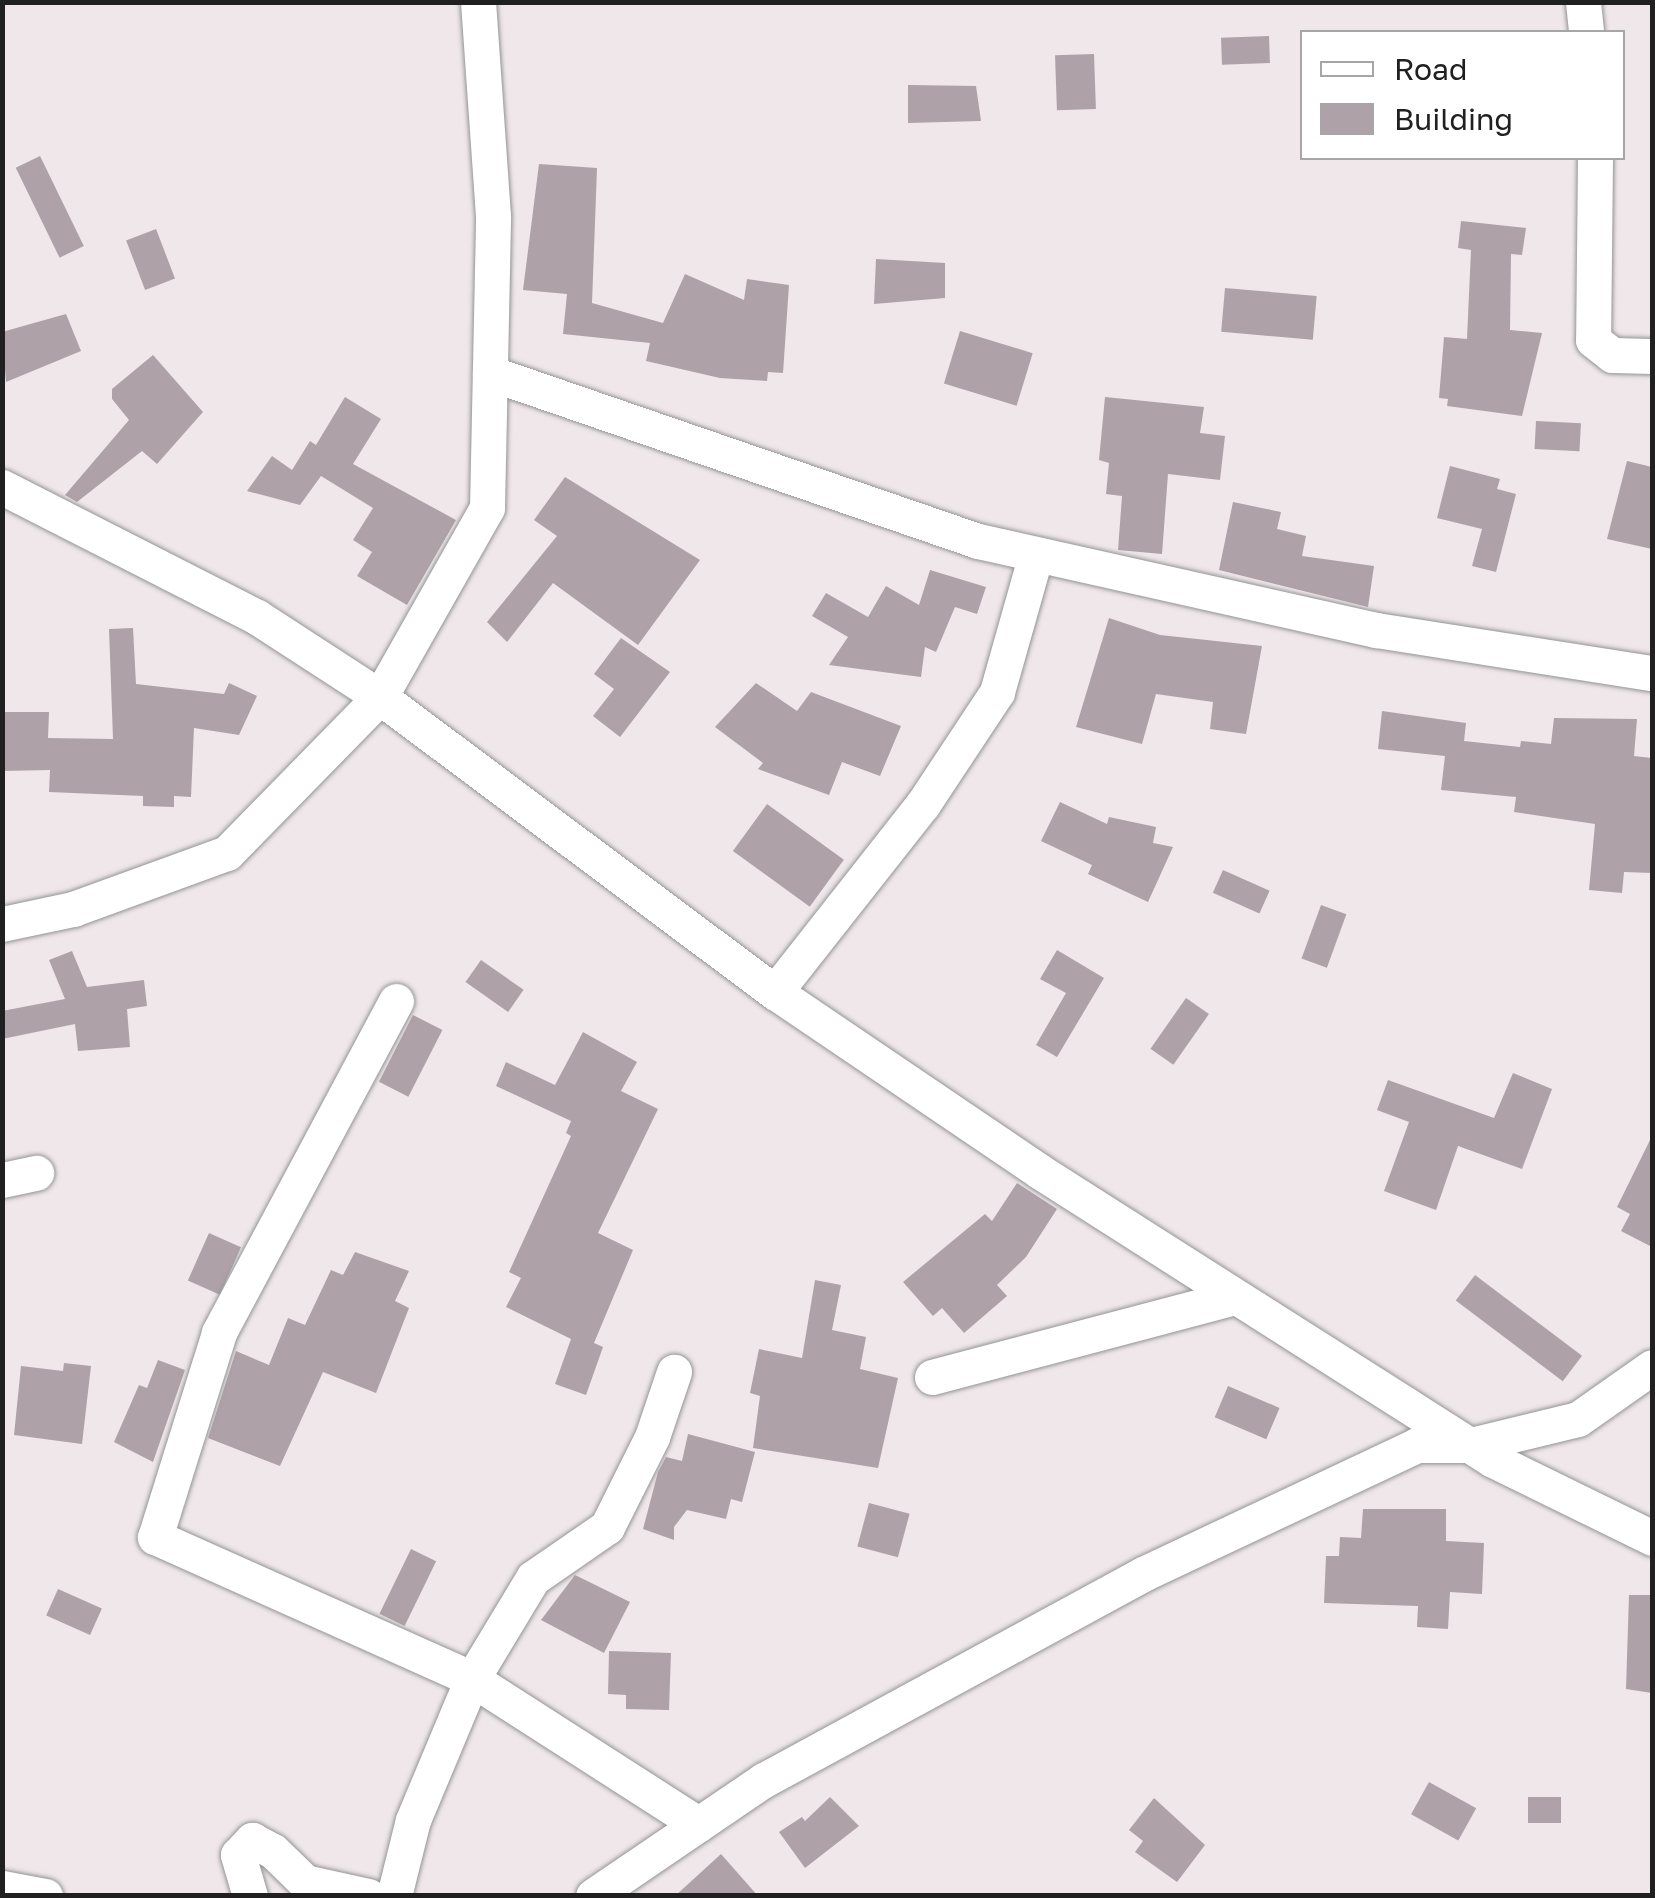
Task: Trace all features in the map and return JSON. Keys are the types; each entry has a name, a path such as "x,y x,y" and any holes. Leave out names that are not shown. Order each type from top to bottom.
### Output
{"street":[{"path":"2,924 115,896 228,852 318,768 380,697 488,508 493,216 478,2"},
{"path":"1584,2 1586,30"},
{"path":"1595,160 1589,310 1594,340 1612,354 1652,356"},
{"path":"490,374 683,444 1036,554 1376,630 1652,673"},
{"path":"2,487 258,617 380,697 775,992 1234,1297 1471,1445 1652,1538"},
{"path":"775,992 923,804 997,692 1036,554"},
{"path":"396,1002 219,1333 182,1434 155,1538 472,1679 698,1824"},
{"path":"932,1378 1234,1297"},
{"path":"593,1896 764,1780 1143,1574 1393,1454 1444,1442 1471,1445 1578,1419 1652,1367"},
{"path":"394,1896 412,1820 472,1679 533,1578 607,1527 652,1437 674,1372"},
{"path":"250,1896 238,1856 252,1840 273,1851 305,1882 368,1896"},
{"path":"2,1888 45,1896"}],"building":[{"path":"1269,36 1270,63 1222,65 1221,38"},
{"path":"1094,54 1096,109 1057,110 1055,55"},
{"path":"908,85 976,86 981,121 908,123"},
{"path":"40,156 84,246 60,258 16,168"},
{"path":"539,164 597,168 592,303 663,323 685,274 744,300 747,279 789,285 783,373 768,372 767,381 720,378 646,361 650,343 563,334 567,294 523,290"},
{"path":"1461,221 1526,228 1522,255 1511,254 1510,330 1542,333 1522,416 1447,406 1448,399 1439,398 1444,337 1467,339 1471,250 1458,248"},
{"path":"156,229 175,278 145,290 126,240"},
{"path":"876,259 945,263 945,298 874,304"},
{"path":"1225,288 1317,296 1313,340 1221,332"},
{"path":"66,314 81,351 6,382 2,332"},
{"path":"960,331 1033,353 1017,406 944,384"},
{"path":"153,355 203,412 157,464 142,451 77,502 65,495 129,420 112,399 112,389"},
{"path":"345,397 381,419 353,464 456,520 407,605 357,576 372,552 353,540 373,508 321,476 300,505 247,491 272,456 292,470 310,441 316,445"},
{"path":"1105,397 1204,407 1200,433 1225,436 1220,480 1168,474 1162,554 1118,550 1122,496 1106,494 1109,463 1099,460"},
{"path":"1536,421 1581,423 1579,451 1535,449"},
{"path":"1627,461 1652,467 1652,549 1607,539"},
{"path":"1450,466 1500,479 1497,489 1516,494 1496,572 1472,566 1482,529 1437,518"},
{"path":"565,477 700,560 638,645 553,583 507,642 487,622 557,536 534,520"},
{"path":"1233,502 1281,512 1277,529 1306,536 1302,556 1374,566 1368,607 1219,570"},
{"path":"930,570 986,587 977,614 955,607 936,652 925,647 921,677 829,665 848,637 812,616 826,593 868,617 886,586 919,605"},
{"path":"1109,618 1160,635 1262,646 1246,734 1210,729 1213,702 1156,694 1142,744 1076,727"},
{"path":"133,628 136,684 224,694 229,683 257,696 239,735 194,728 191,797 174,796 174,807 143,806 143,796 49,792 50,770 2,771 2,712 49,712 48,738 113,739 109,629"},
{"path":"621,638 670,672 620,737 593,716 614,689 594,674"},
{"path":"756,683 797,711 811,692 901,726 880,776 842,762 829,795 758,769 763,763 715,727"},
{"path":"1382,711 1466,723 1464,741 1520,747 1521,741 1551,744 1554,718 1637,719 1634,756 1652,758 1652,873 1624,872 1622,893 1589,890 1595,824 1514,812 1516,797 1441,790 1445,756 1378,749"},
{"path":"1060,802 1107,824 1109,817 1156,827 1153,843 1173,847 1148,902 1088,874 1092,865 1041,841"},
{"path":"767,804 844,860 810,907 733,851"},
{"path":"1223,870 1270,891 1259,914 1213,893"},
{"path":"1321,905 1346,914 1327,968 1302,959"},
{"path":"1057,950 1104,978 1057,1057 1036,1045 1066,993 1040,979"},
{"path":"72,951 87,987 144,980 147,1006 127,1009 130,1047 78,1051 75,1024 2,1039 2,1011 65,999 49,960"},
{"path":"481,960 524,990 508,1012 466,982"},
{"path":"1186,998 1209,1014 1173,1065 1150,1049"},
{"path":"413,1015 442,1030 408,1097 379,1082"},
{"path":"583,1032 637,1062 621,1091 658,1109 598,1233 633,1250 594,1343 603,1347 586,1395 555,1384 571,1339 506,1307 521,1278 509,1272 571,1136 566,1133 571,1121 496,1086 506,1062 555,1085"},
{"path":"1513,1073 1552,1089 1522,1169 1458,1146 1436,1210 1384,1191 1409,1122 1377,1110 1388,1080 1494,1118"},
{"path":"1652,1136 1652,1247 1621,1231 1630,1214 1617,1207"},
{"path":"1017,1183 1057,1209 1026,1257 997,1285 1007,1296 964,1333 942,1308 933,1316 903,1282 985,1214 992,1221"},
{"path":"209,1233 241,1247 220,1295 188,1281"},
{"path":"355,1252 409,1271 395,1301 409,1308 376,1393 323,1372 280,1466 208,1438 236,1351 269,1365 288,1318 305,1325 331,1270 343,1275"},
{"path":"1475,1275 1582,1356 1563,1381 1456,1301"},
{"path":"815,1280 841,1285 832,1330 866,1337 860,1369 898,1378 878,1468 753,1448 760,1396 750,1393 759,1349 802,1358"},
{"path":"158,1360 185,1370 153,1462 114,1442 139,1385 147,1388"},
{"path":"64,1363 91,1366 82,1444 14,1435 21,1366 63,1371"},
{"path":"1228,1386 1280,1408 1266,1439 1215,1417"},
{"path":"688,1434 755,1452 742,1502 731,1499 726,1519 687,1510 674,1527 674,1540 643,1529 658,1472 666,1457 682,1461"},
{"path":"869,1503 910,1514 898,1557 857,1546"},
{"path":"1363,1509 1446,1509 1446,1541 1484,1543 1482,1594 1450,1592 1448,1629 1417,1627 1418,1606 1324,1603 1326,1556 1339,1556 1340,1537 1361,1538"},
{"path":"411,1549 436,1561 405,1626 379,1614"},
{"path":"575,1575 630,1602 604,1653 541,1620"},
{"path":"58,1589 102,1609 90,1635 46,1615"},
{"path":"1629,1595 1652,1595 1652,1693 1626,1689"},
{"path":"609,1651 671,1653 669,1710 626,1709 626,1695 608,1694"},
{"path":"1429,1782 1476,1808 1458,1841 1411,1814"},
{"path":"830,1797 859,1826 805,1868 779,1832 802,1817 805,1821"},
{"path":"1528,1797 1561,1797 1561,1823 1528,1823"},
{"path":"1154,1798 1205,1845 1177,1882 1135,1852 1143,1841 1129,1830"},
{"path":"721,1854 758,1896 675,1896"}]}
